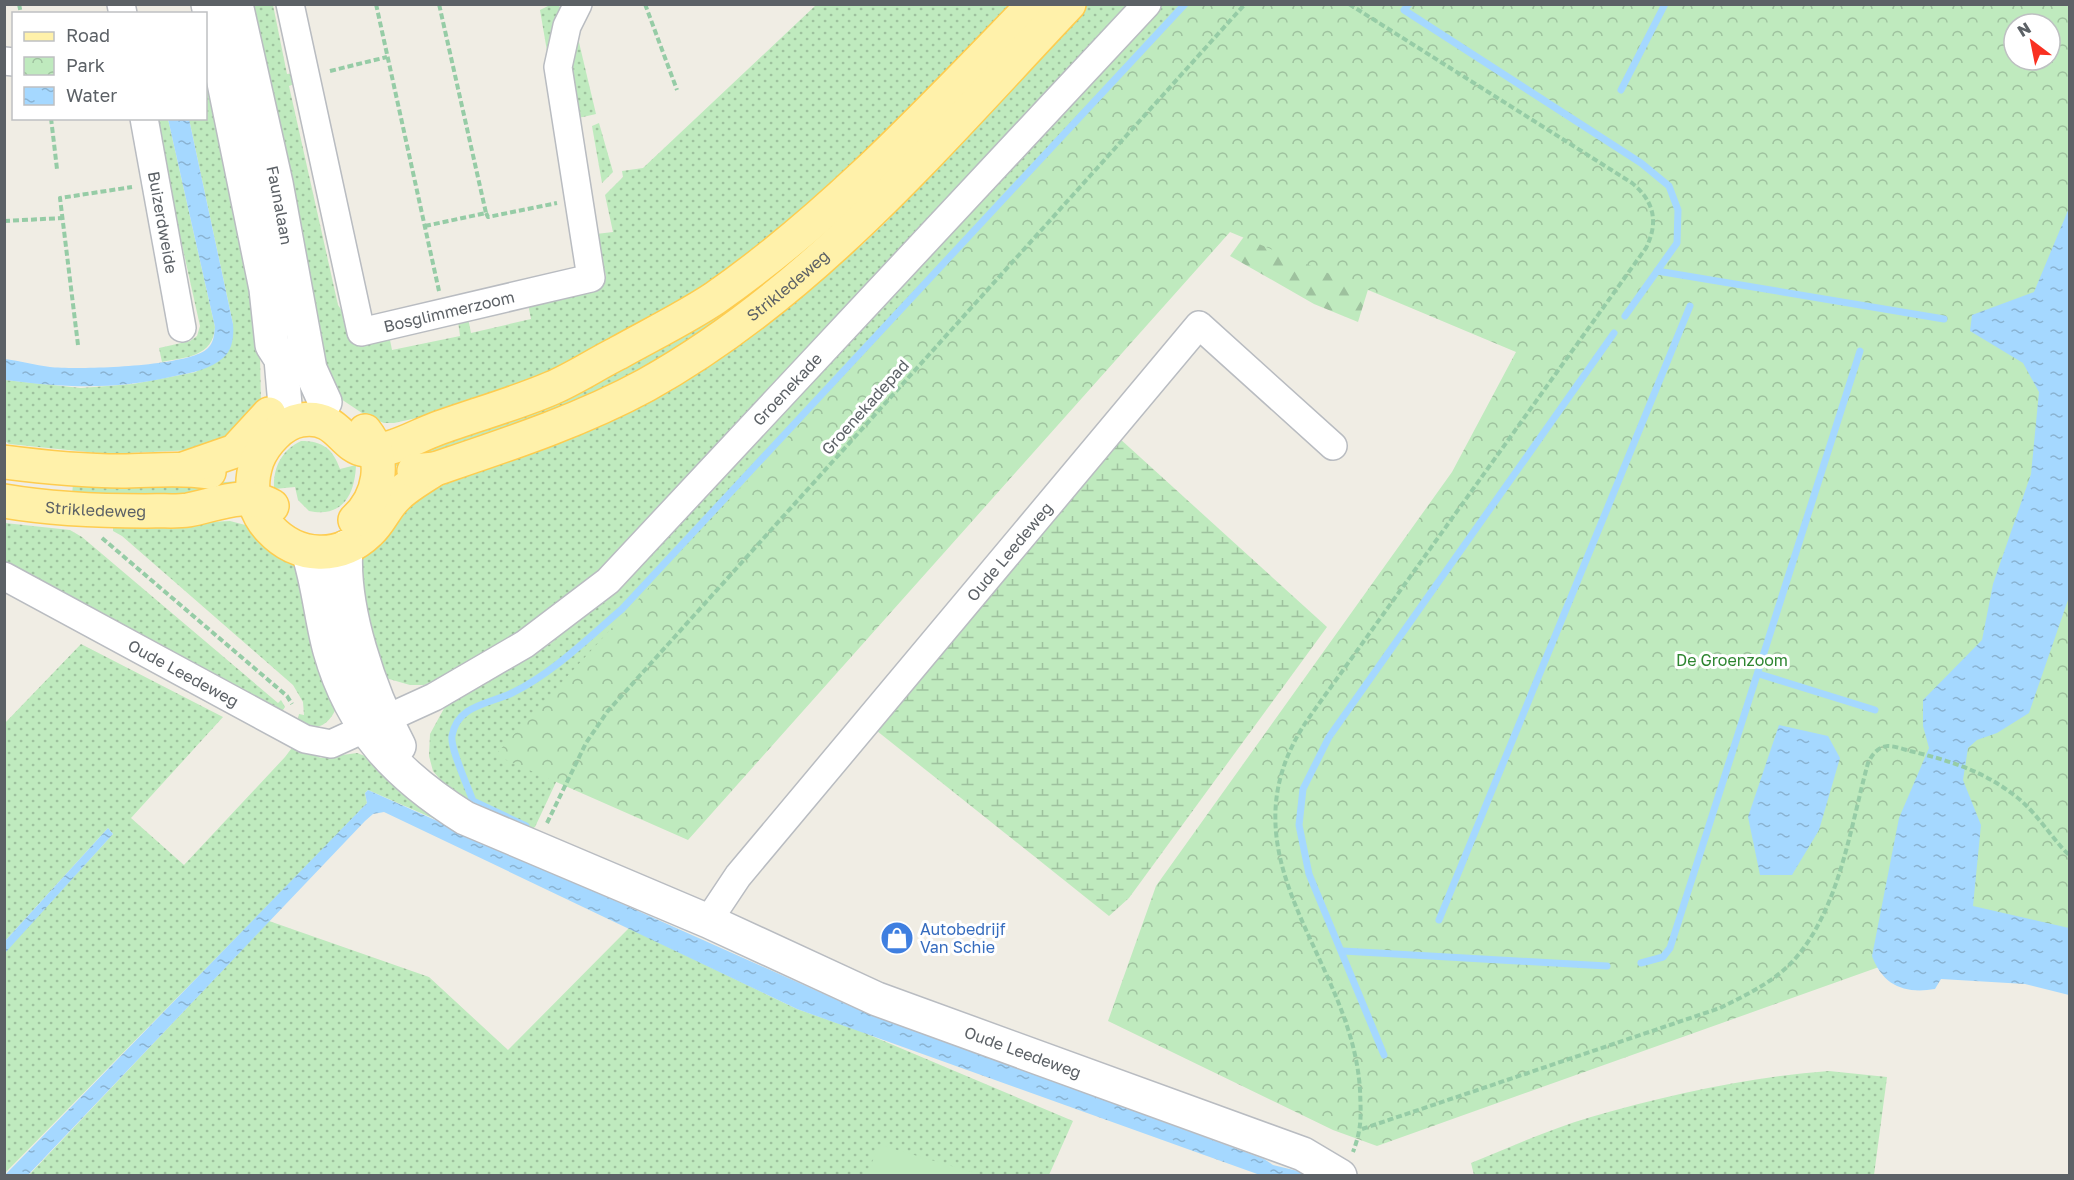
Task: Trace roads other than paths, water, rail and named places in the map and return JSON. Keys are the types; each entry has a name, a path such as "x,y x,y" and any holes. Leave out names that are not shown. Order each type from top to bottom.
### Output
{"main road":[{"name":"Strikledeweg","path":"371,442 409,428 432,430 553,388 713,299 792,239 874,167 1034,4"},
{"name":"Strikledeweg","path":"384,494 410,485 435,469 568,420 645,385 736,327 808,269 883,200 1069,4"},
{"path":"4,462 76,471 150,471 186,468 222,457 250,452 281,414 300,401 325,402 347,414 371,442 384,494 362,514 346,537 319,554 308,552 282,540 257,508 250,452"},
{"path":"281,414 298,420 323,421 333,426 355,446 363,450 371,442"},
{"name":"Strikledeweg","path":"4,501 103,511 187,510 208,503 257,508"},
{"path":"257,508 270,505 290,524 308,533 346,537"}],"street":[{"name":"Faunalaan","path":"208,4 266,289 272,345 281,359 281,414"},
{"name":"Faunalaan","path":"236,4 276,183 310,369 325,402"},
{"name":"Bosglimmerzoom","path":"290,4 361,332 591,278 558,67 567,26 578,4"},
{"name":"Groenekade","path":"375,724 434,697 525,644 608,581 1147,4"},
{"name":"Buizerdweide","path":"144,120 182,328"},
{"name":"Oude Leedeweg","path":"708,921 738,876 1199,324 1333,446"},
{"name":"Oude Leedeweg","path":"346,537 346,576 382,753 465,818 708,921 876,999 1303,1154 1345,1166"},
{"name":"Oude Leedeweg","path":"308,552 317,579 336,671 343,692 375,724"},
{"name":"Oude Leedeweg","path":"4,576 305,740 331,744 375,724"}],"water":[{"path":"168,120 189,120 233,324 233,337 229,351 218,362 200,370 131,384 70,386 5,380 5,359 64,368 132,366 180,359 208,348 215,327"},
{"path":"2069,208 2069,597 2029,713 1997,733 1977,740 1968,748 1963,780 1981,825 1973,906 2069,928 2069,995 2025,984 1941,979 1935,989 1905,989 1896,986 1882,975 1872,956 1899,818 1929,748 1923,726 1923,700 1982,640 1993,584 2031,474 2039,392 2023,363 1970,331 1972,315 2034,292"},
{"path":"1779,725 1828,736 1840,758 1819,830 1792,875 1760,875 1748,817"},
{"path":"368,790 853,1007 1264,1159 1273,1165 1314,1175 1260,1175 797,1009 384,812 373,814 365,821 28,1175 5,1175 367,803 365,793"},
{"path":"108,828 113,834 5,953 5,941"}],"waterway":[{"path":"526,826 473,801 452,742 455,726 460,718 475,707 512,693 542,676 622,609 1185,4"},
{"path":"1409,4 1404,10 1641,163 1669,186 1678,210 1677,243 1625,316"},
{"path":"1621,90 1665,4"},
{"path":"1657,271 1944,319"},
{"path":"1439,920 1690,306"},
{"path":"1384,1055 1309,874 1299,825 1303,789 1329,737 1614,333"},
{"path":"1641,963 1663,957 1670,948 1860,351"},
{"path":"1759,674 1875,710"},
{"path":"1343,951 1607,966"}],"place":[{"name":"Autobedrijf Van Schie","path":"897,938"}],"park label":[{"name":"De Groenzoom","path":"1732,660"}]}
